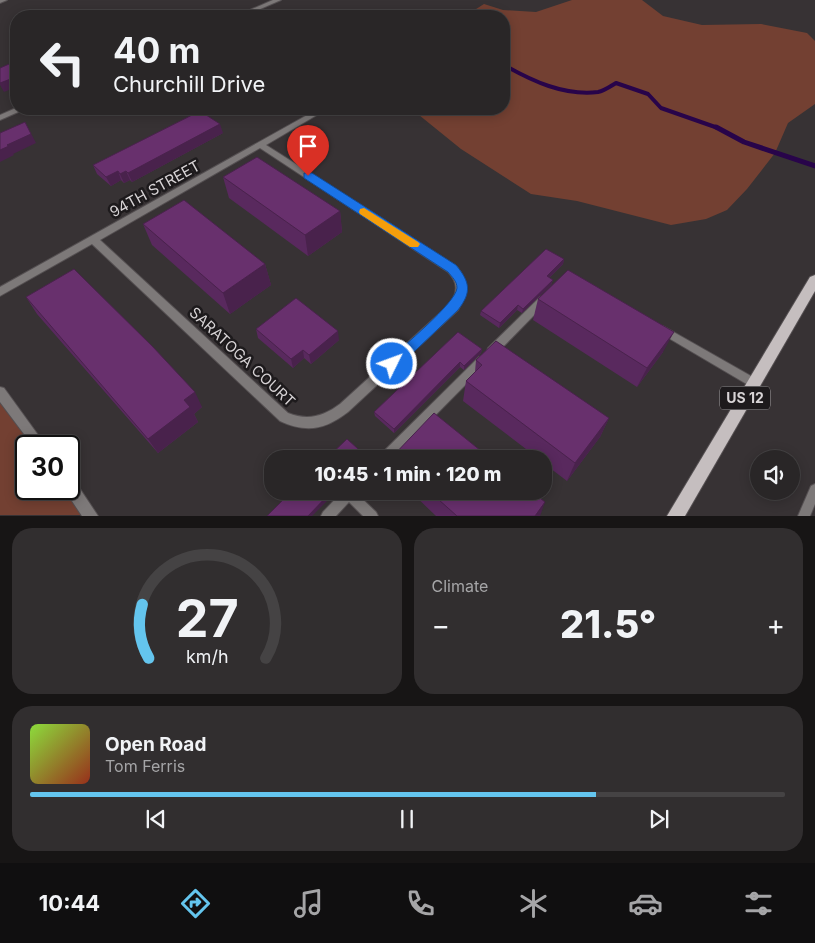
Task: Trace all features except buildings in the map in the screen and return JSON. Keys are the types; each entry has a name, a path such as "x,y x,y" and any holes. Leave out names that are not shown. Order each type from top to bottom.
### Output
{"main road":[{"name":"US 12","path":"674,516 815,280"}],"street":[{"path":"0,2 4,0"},
{"path":"254,10 278,0"},
{"name":"94TH STREET","path":"0,292 312,115"},
{"name":"SARATOGA COURT","path":"94,239 277,411 290,421 308,424 327,420 338,414 405,353 459,300 463,288 457,274 260,145"},
{"path":"0,392 32,435"},
{"path":"79,500 91,516"}],"lane":[{"path":"393,450 548,295"},
{"path":"653,324 754,383"},
{"path":"804,516 815,490"},
{"path":"327,516 342,500"},
{"path":"357,500 372,516"}],"shaded area":[{"path":"572,0 642,0 663,16 702,25 761,24 807,33 815,41 815,104 788,123 775,153 747,189 727,210 706,219 671,225 577,201 531,194 461,149 419,115 510,115 510,10 536,12"},
{"path":"484,4 503,10 474,10"},
{"path":"0,388 36,435 15,435 15,500 80,500 80,495 95,515 0,515"}],"waterway":[{"path":"510,68 537,82 573,92 598,92 616,83 648,94 661,108 718,128"},
{"path":"718,128 744,142 815,166"}],"slow traffic":[{"path":"364,212 414,244"}],"route":[{"path":"308,176 452,268 460,279 463,288 459,300 392,364"}]}
